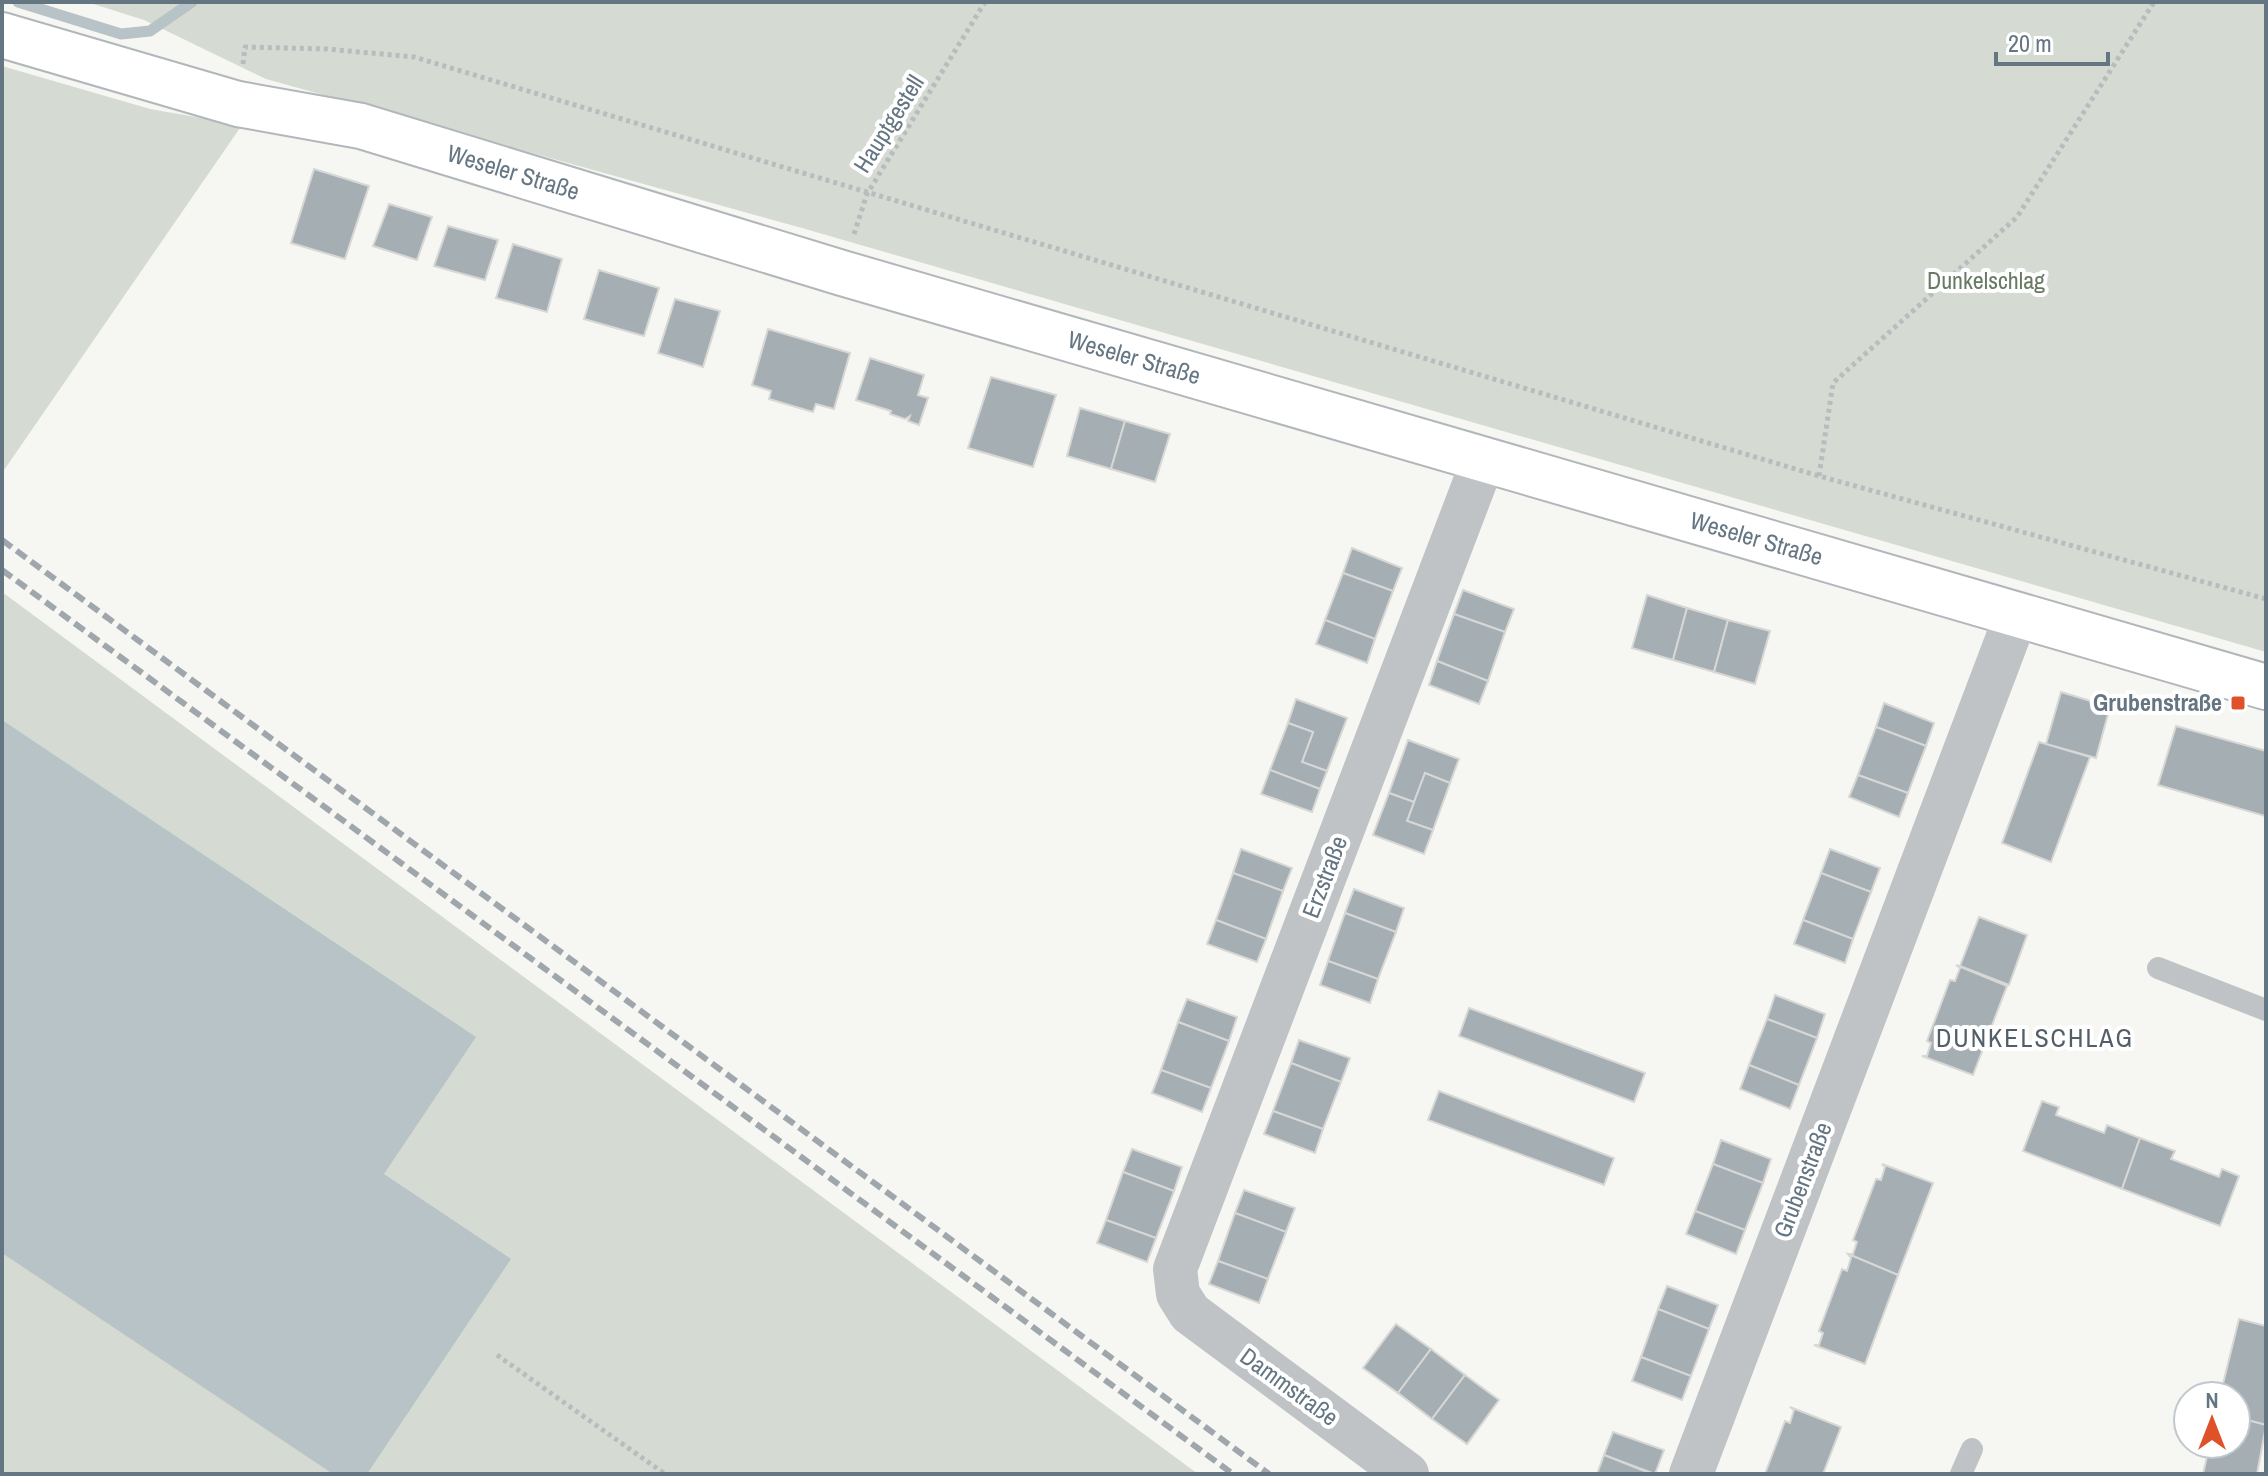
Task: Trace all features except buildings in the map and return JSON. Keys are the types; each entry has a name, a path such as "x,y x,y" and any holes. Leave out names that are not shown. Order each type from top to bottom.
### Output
{"main road":[{"name":"Weseler Straße","path":"2,35 238,104 361,126 842,273 2266,687"}],"street":[{"name":"Erzstraße","path":"1178,1294 1175,1269 1483,461"},
{"name":"Grubenstraße","path":"1691,1474 2016,616"},
{"name":"Dammstraße","path":"1178,1294 1190,1313 1407,1474"}],"lane":[{"path":"2158,968 2266,1010"},
{"path":"1961,1474 1972,1449"}],"path":[{"name":"Hauptgestell","path":"842,273 867,194 985,2"},
{"path":"1819,476 1833,383 2017,217 2154,2"},
{"path":"245,47 327,49 414,57 1819,476 2266,599"},
{"path":"497,1355 665,1474"}],"green space":[{"name":"Dunkelschlag","path":"87,2 2266,2 2266,652 802,228 266,79 144,20"},
{"path":"2,66 150,109 242,125 2,473"},
{"path":"2,592 1198,1474 2,1474"}],"shaded area":[{"path":"2,720 476,1037 384,1174 511,1259 367,1474 333,1474 2,1253"}],"waterway":[{"path":"18,2 121,34 150,31 192,2"}],"railway":[{"path":"2,540 1269,1474"},
{"path":"2,570 1233,1474"}],"place":[{"name":"Grubenstraße","path":"2238,703"}],"district":[{"name":"DUNKELSCHLAG","path":"2035,1038"}]}
